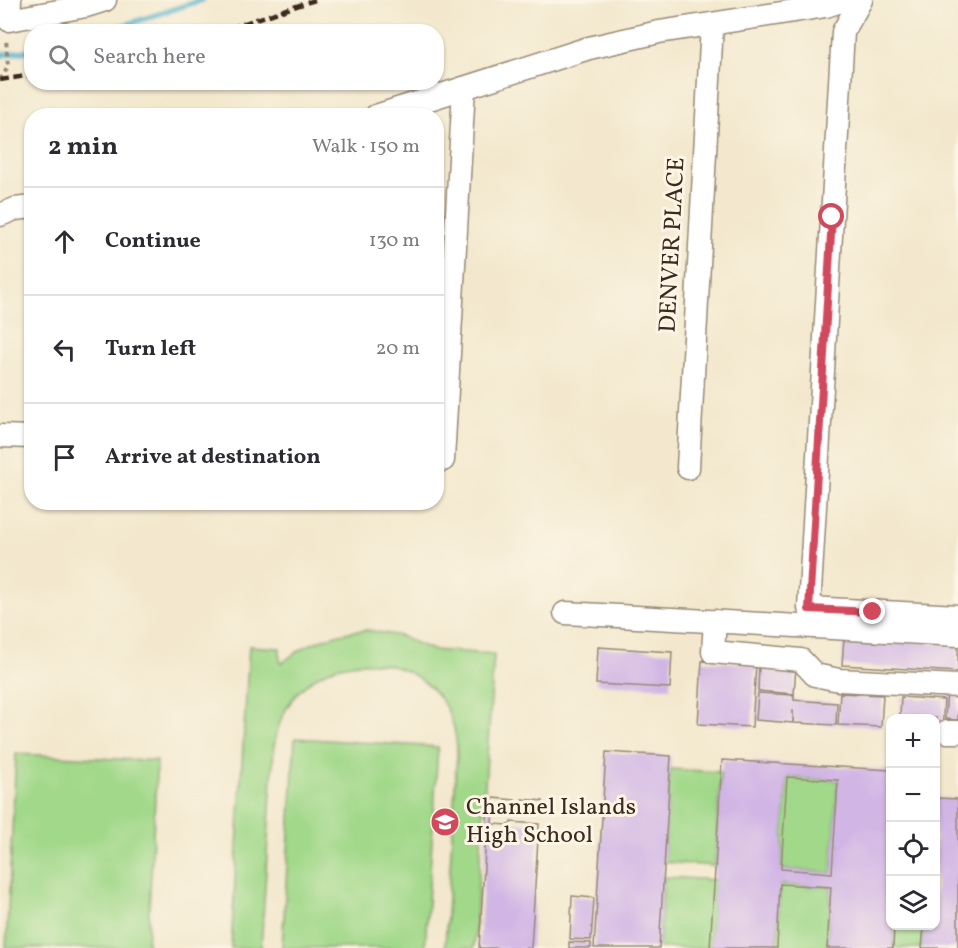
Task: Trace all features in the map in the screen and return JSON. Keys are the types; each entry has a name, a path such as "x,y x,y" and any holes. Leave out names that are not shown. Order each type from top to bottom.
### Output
{"street":[{"path":"10,0 9,20 86,6 105,0"},
{"path":"401,108 589,48 659,32 826,6 844,0"},
{"path":"861,0 843,32 809,609 958,616"},
{"name":"DENVER PLACE","path":"688,468 712,24"},
{"path":"444,442 464,88"},
{"path":"0,215 24,208"},
{"path":"0,436 24,437"},
{"path":"566,613 958,634"},
{"path":"715,621 713,652 801,660 815,675 840,680 958,686"}],"path":[{"path":"0,80 8,67 5,45"}],"green space":[{"path":"367,630 400,636 432,650 494,654 474,948 445,948 457,754 450,716 431,688 404,670 372,663 340,667 310,681 287,708 274,746 261,948 231,948 249,646 280,648 280,662 282,663 301,649 322,639"},
{"path":"295,738 438,747 425,948 282,948"},
{"path":"16,754 157,761 147,948 6,948"},
{"path":"670,769 721,772 715,866 664,862"},
{"path":"787,777 838,780 832,873 781,869"},
{"path":"664,877 715,880 710,948 659,948"},
{"path":"780,884 831,887 827,948 777,948"},
{"path":"894,930 924,930 922,948 893,948"}],"building":[{"path":"844,637 958,645 958,672 842,665"},
{"path":"598,647 672,652 670,688 596,684"},
{"path":"702,661 756,664 752,727 698,724"},
{"path":"759,664 796,666 794,694 758,691"},
{"path":"947,691 958,692 958,720 945,719"},
{"path":"758,693 794,695 794,700 837,703 836,725 794,723 793,710 793,723 756,720"},
{"path":"840,693 883,695 881,727 838,725"},
{"path":"901,697 944,700 942,732 940,732 940,714 900,714"},
{"path":"606,752 671,756 659,948 594,948"},
{"path":"722,760 886,770 886,930 894,930 893,948 827,948 831,887 780,884 777,948 710,948","holes":["787,777 838,780 832,873 781,869"]},
{"path":"493,798 515,800 515,810 493,808 492,824 510,825 511,822 539,824 531,948 479,948 488,803 493,803"},
{"path":"940,798 958,799 958,948 922,948 924,930 940,930"},
{"path":"522,799 543,801 543,808 521,807"},
{"path":"572,896 594,898 591,940 570,939"},
{"path":"569,942 591,943 591,948 569,948"}],"waterway":[{"path":"128,24 202,0"},
{"path":"0,55 24,51"}],"railway":[{"path":"242,24 315,0"},
{"path":"0,80 24,76"}],"place":[{"name":"Channel Islands High School","path":"445,822"}],"route":[{"path":"832,217 809,609 873,612"}]}
